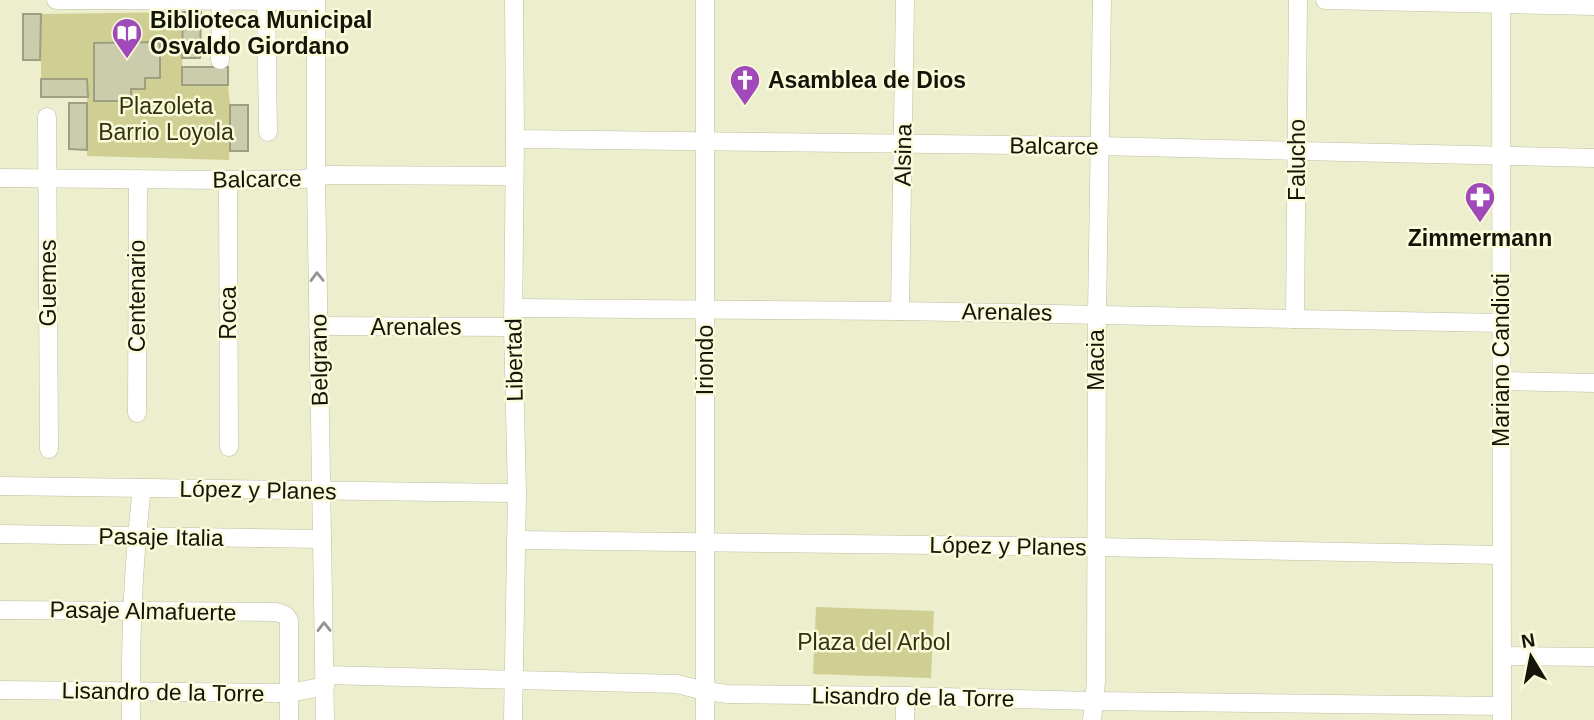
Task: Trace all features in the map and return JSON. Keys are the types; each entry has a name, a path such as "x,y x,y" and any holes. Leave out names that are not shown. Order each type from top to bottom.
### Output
{"street":[{"path":"56,0 316,1"},
{"path":"220,60 221,0"},
{"name":"Libertad","path":"513,720 517,493 513,327 514,0"},
{"name":"Iriondo","path":"705,0 705,720"},
{"name":"Alsina","path":"901,311 905,0"},
{"name":"Macia","path":"1092,720 1096,682 1097,314 1102,0"},
{"name":"Falucho","path":"1295,319 1297,0"},
{"path":"1325,0 1594,6"},
{"path":"266,1 268,132"},
{"name":"Belgrano","path":"316,1 316,177 325,720"},
{"name":"Mariano Candioti","path":"1501,2 1502,713"},
{"name":"Guemes","path":"47,117 49,449"},
{"name":"Balcarce","path":"515,139 1100,146 1594,158"},
{"name":"Balcarce","path":"0,178 228,180 303,179 328,175 513,176"},
{"name":"Centenario","path":"136,413 138,179"},
{"name":"Roca","path":"228,180 229,447"},
{"name":"Arenales","path":"514,308 901,311 1501,323"},
{"name":"Arenales","path":"318,327 513,327"},
{"path":"1502,381 1594,383"},
{"name":"López y Planes","path":"0,486 517,493"},
{"path":"131,720 136,536 142,488"},
{"name":"Pasaje Italia","path":"0,534 322,540"},
{"name":"López y Planes","path":"516,540 1501,555"},
{"name":"Pasaje Almafuerte","path":"0,610 276,612 285,615 289,620 290,693"},
{"path":"1502,656 1594,657"},
{"name":"Lisandro de la Torre","path":"0,690 290,693 325,681 513,680 677,684 728,694 905,696 1502,713"},
{"path":"289,720 290,693"},
{"path":"905,696 905,720"}],"green space":[{"name":"Plazoleta Barrio Loyola","path":"183,12 182,85 228,85 229,160 87,156 87,79 41,79 41,14"},
{"name":"Plaza del Arbol","path":"816,607 934,611 931,678 813,674"}],"building":[{"path":"183,12 201,12 200,58 182,58"},
{"path":"23,14 41,14 40,60 23,60"},
{"name":"Biblioteca Municipal Osvaldo Giordano","path":"160,42 160,78 145,78 145,89 131,89 131,101 94,101 94,43"},
{"path":"182,67 228,67 228,85 182,85"},
{"path":"41,79 87,79 88,97 41,97"},
{"path":"69,103 87,103 87,150 69,149"},
{"path":"230,105 248,105 248,151 230,151"}],"place":[{"name":"Biblioteca Municipal Osvaldo Giordano","path":"127,60"},
{"name":"Asamblea de Dios","path":"745,107"},
{"name":"Zimmermann","path":"1480,224"}]}
